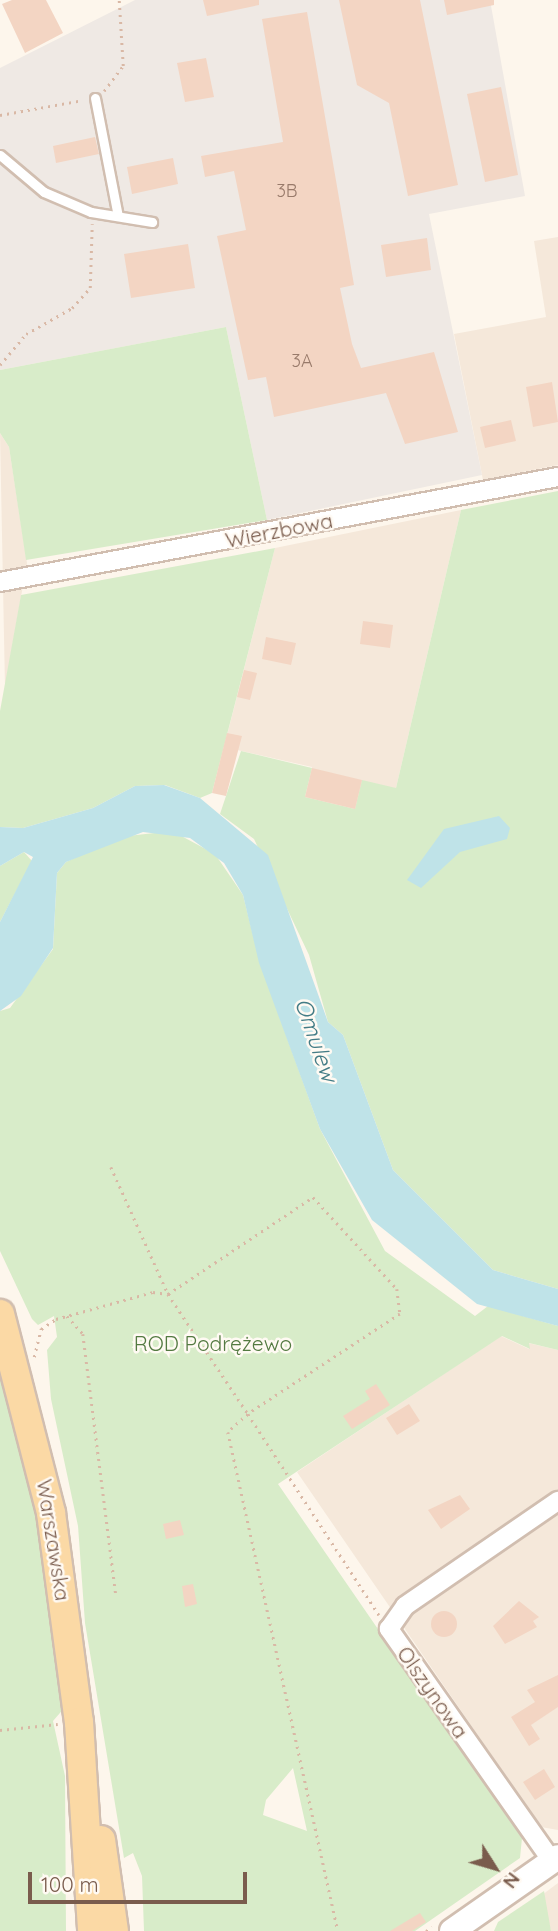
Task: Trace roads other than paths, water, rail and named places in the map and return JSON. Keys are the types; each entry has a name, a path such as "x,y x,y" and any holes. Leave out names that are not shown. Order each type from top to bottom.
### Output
{"main road":[{"name":"Warszawska","path":"0,1314 19,1370 51,1513 79,1722 92,1931"},
{"name":"Warszawska","path":"83,1770 95,1795 114,1931"},
{"path":"465,1927 555,1859"}],"street":[{"name":"Wierzbowa","path":"0,582 558,478"},
{"name":"Olszynowa","path":"555,1859 389,1629 405,1606 558,1501"}],"lane":[{"path":"95,98 118,216"},
{"path":"0,155 44,192 91,212 152,222"}],"water":[{"name":"Omulew","path":"164,785 200,798 268,855 328,1022 343,1035 393,1170 493,1270 558,1289 558,1326 477,1304 372,1220 320,1129 259,963 243,895 224,863 190,838 143,832 66,862 57,873 53,948 21,996 0,1011 0,922 33,857 24,852 0,866 0,827 23,828 93,808 135,786"},
{"path":"499,816 510,828 507,839 460,852 421,888 407,880 444,829"}],"park label":[{"name":"ROD Podrężewo","path":"213,1343"}]}
